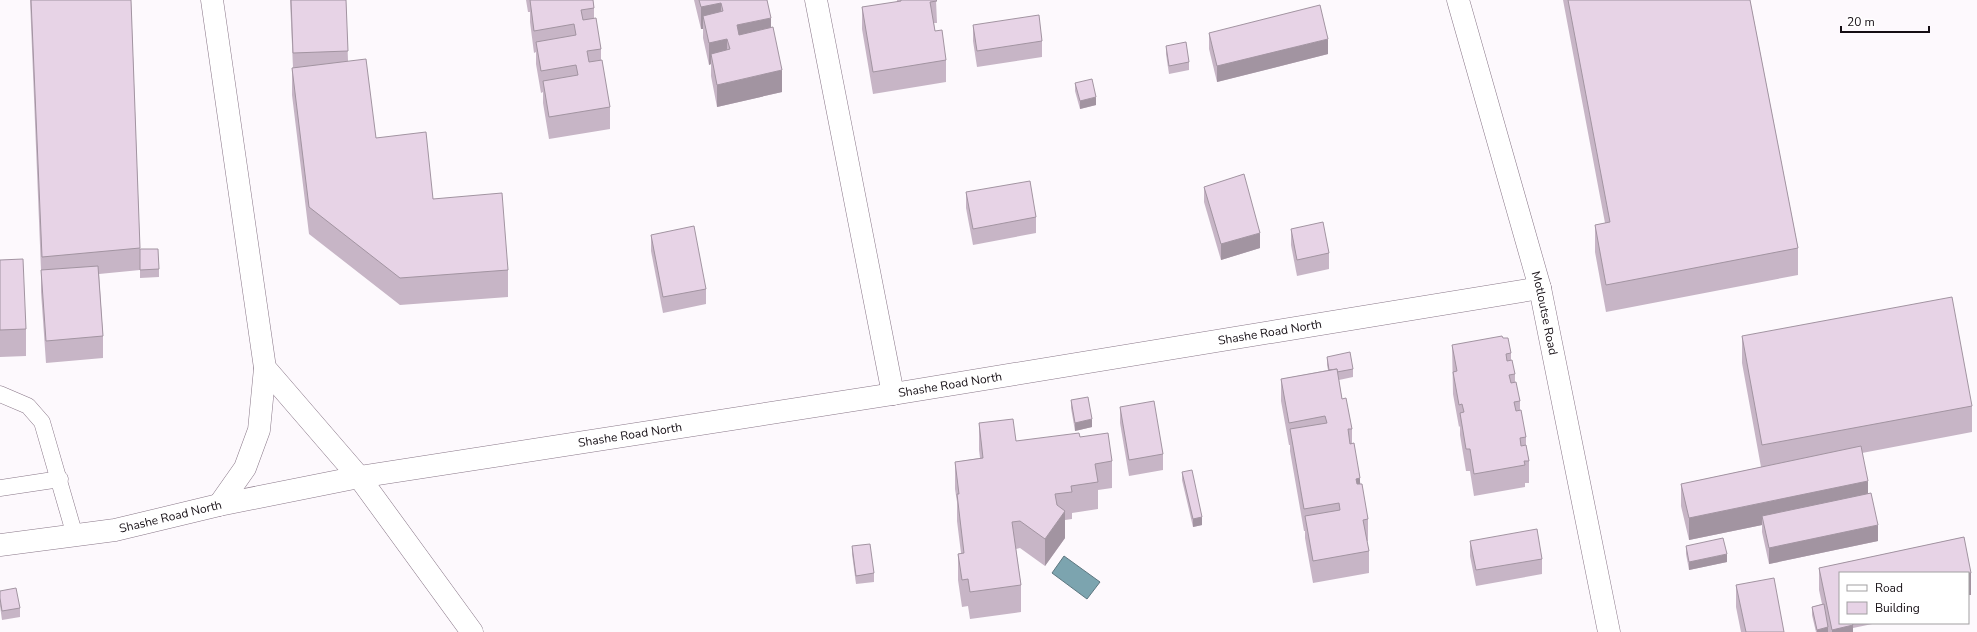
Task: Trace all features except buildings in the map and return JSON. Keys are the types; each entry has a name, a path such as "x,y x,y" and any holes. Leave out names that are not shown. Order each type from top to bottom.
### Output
{"street":[{"name":"Shashe Road North","path":"212,0 265,368 259,430 245,468 219,505"},
{"path":"816,0 893,394"},
{"name":"Motloutse Road","path":"1458,0 1540,288 1608,632"},
{"name":"Shashe Road North","path":"0,545 115,530 219,505 359,477 893,394 1540,288"},
{"path":"265,368 359,477 472,632"}],"lane":[{"path":"0,394 28,406 42,422 60,479 75,536"},
{"path":"0,488 60,479"}],"water":[{"path":"1064,556 1100,582 1087,599 1052,573"}]}
